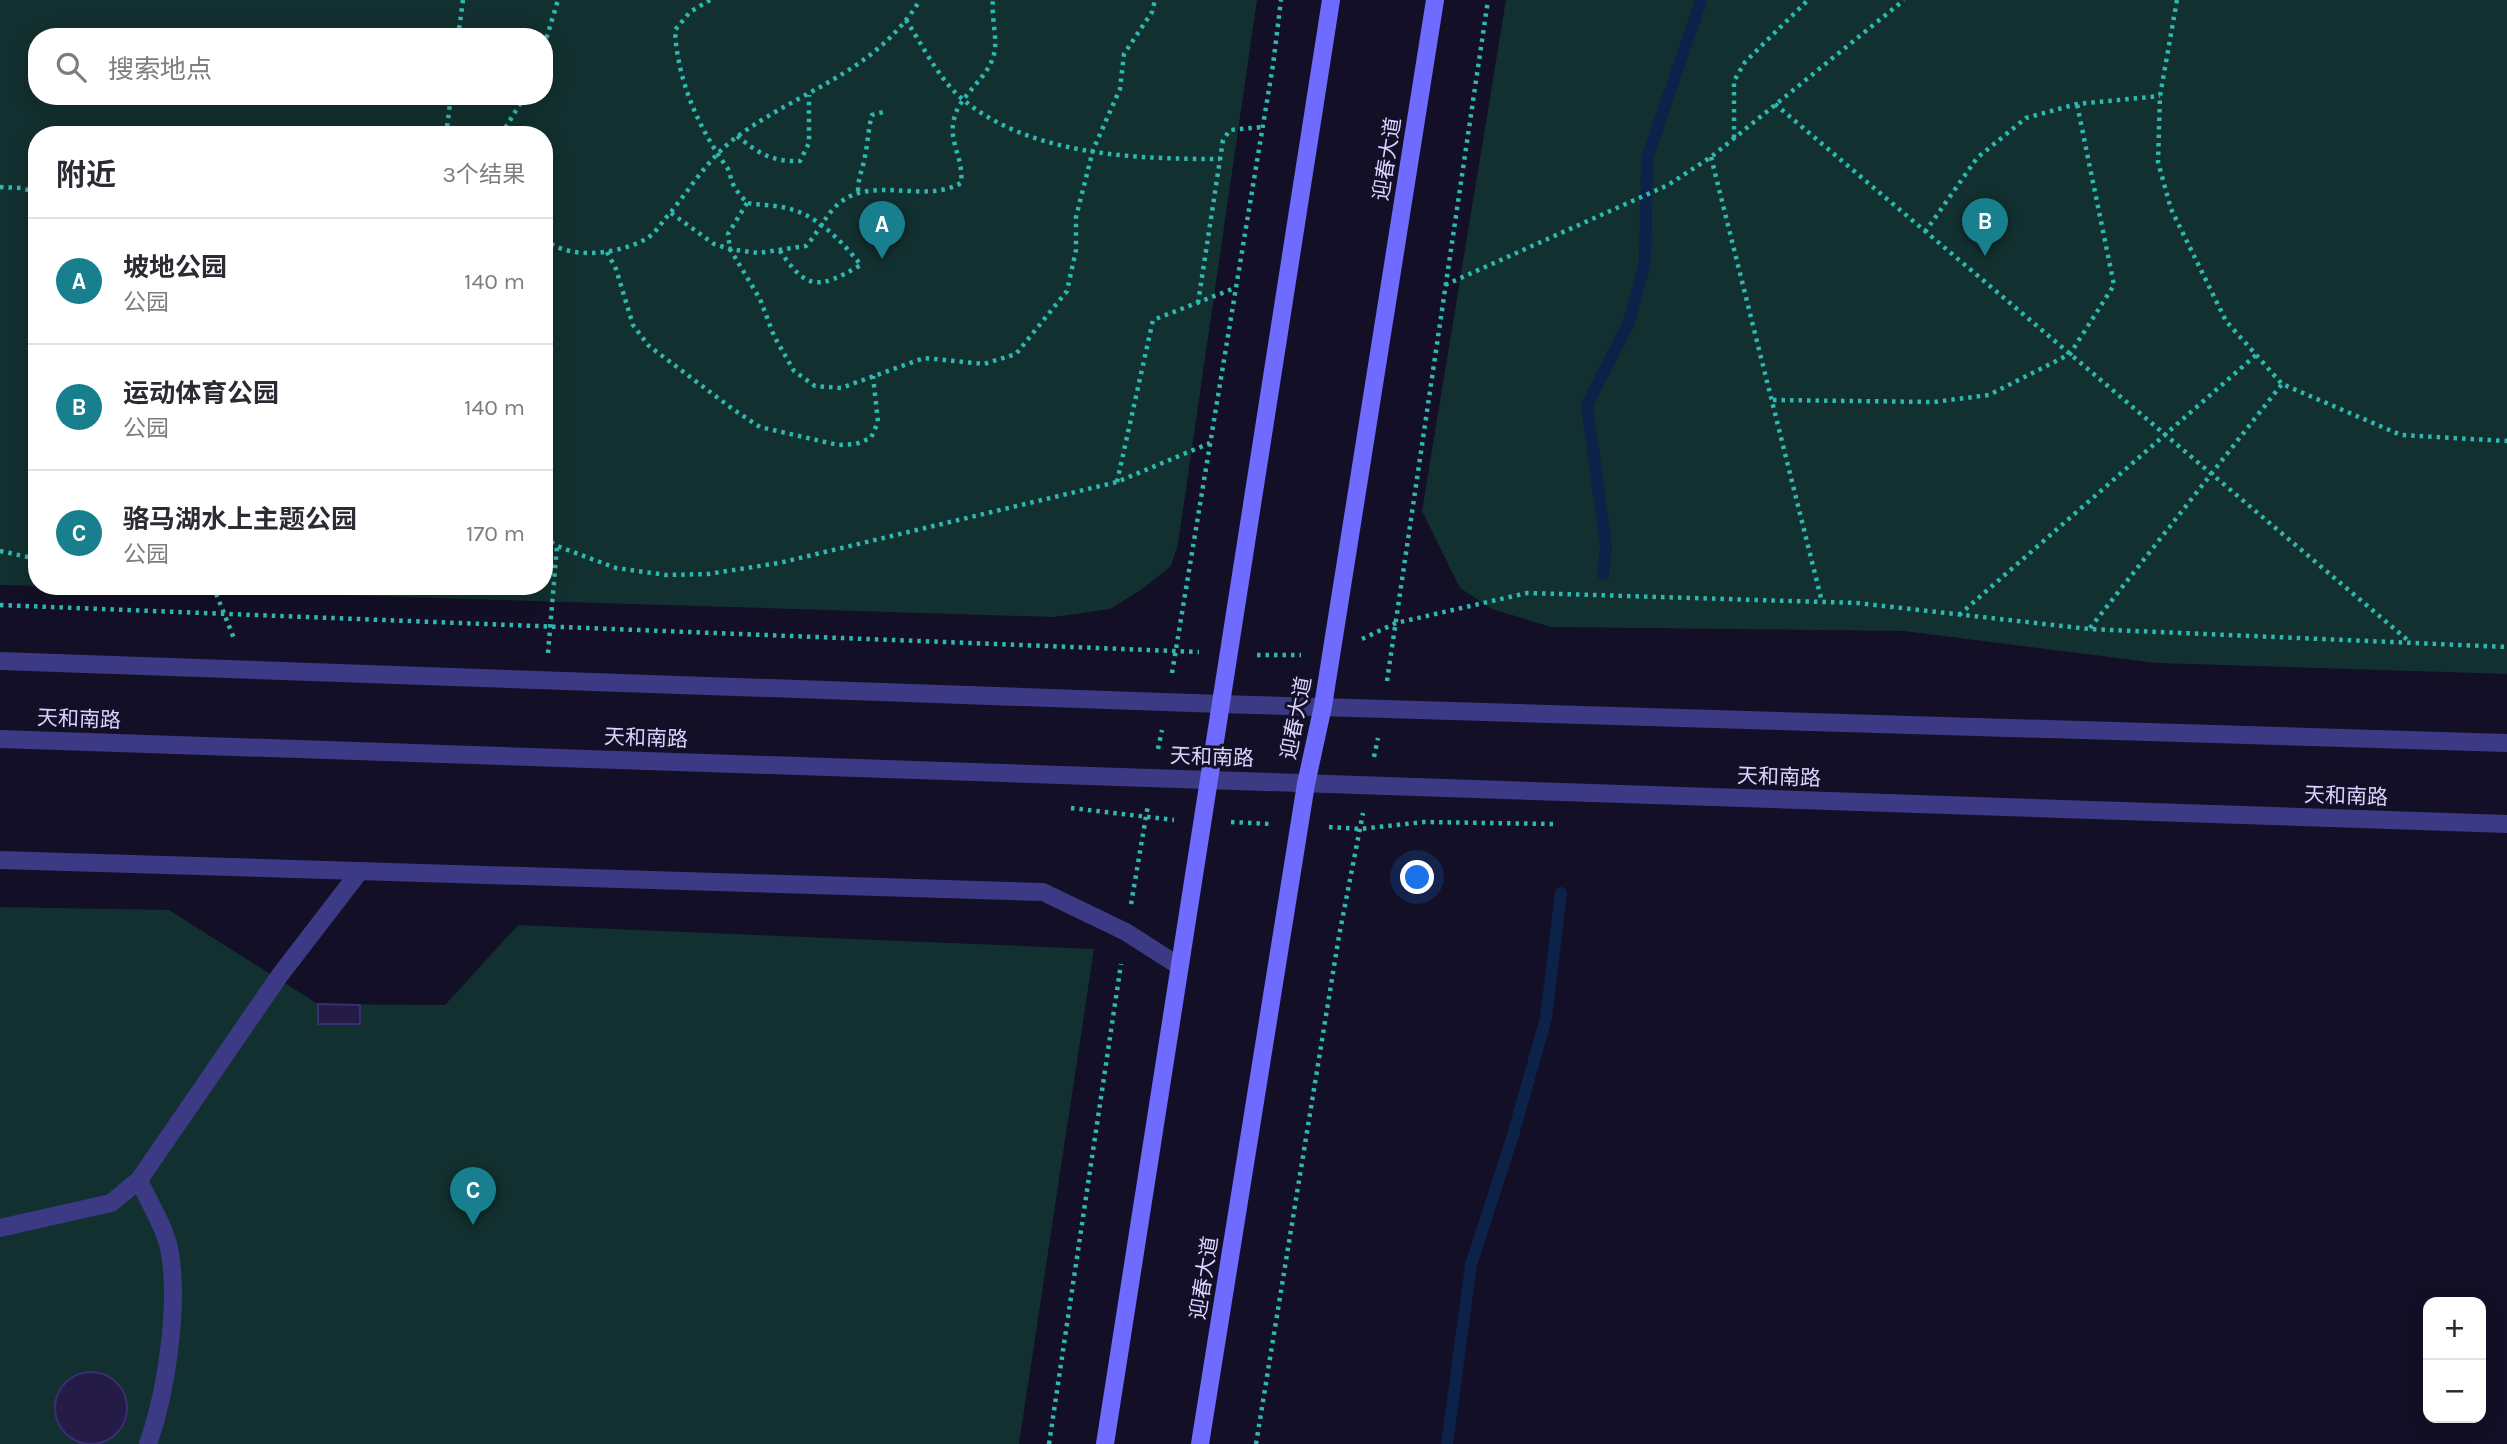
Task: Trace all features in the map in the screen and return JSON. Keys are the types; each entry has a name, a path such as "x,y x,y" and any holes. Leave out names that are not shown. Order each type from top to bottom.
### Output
{"main road":[{"path":"1105,1444 1331,0"},
{"name":"迎春大道","path":"1200,1444 1306,784 1323,706 1435,0"}],"street":[{"path":"0,661 1220,704 2507,743"},
{"name":"天和南路","path":"0,739 2507,824"},
{"path":"0,860 1043,892 1126,932 1179,966"},
{"path":"0,1228 111,1203 139,1180 280,975 360,871"},
{"path":"139,1180 170,1252 173,1301 159,1411 148,1444"}],"path":[{"path":"459,28 463,0"},
{"path":"549,28 558,0"},
{"path":"710,0 690,12 675,30 676,55 682,80 716,155 729,168 733,185 747,203 787,208 806,214 861,265 820,285 804,281 778,248"},
{"path":"553,242 578,251 618,251 649,238 716,155 737,136 844,75 895,33 920,0"},
{"path":"671,213 705,239 730,249 758,253 806,246 836,206 858,191 948,191 961,183 963,165 955,150 954,117 995,53 991,19 993,0"},
{"path":"747,203 727,234 730,249 760,299 774,336 794,371 815,386 841,388 924,358 984,364 1016,354 1067,291 1076,250 1076,217 1093,150 1120,89 1124,54 1152,12 1154,0"},
{"path":"1734,138 1734,80 1745,62 1808,0"},
{"path":"1445,285 1664,187 1711,157 1904,0"},
{"path":"2177,0 2160,96 2158,162 2171,209 2226,321 2282,384 2401,435 2507,441"},
{"path":"906,20 939,71 964,101 992,119 1028,136 1093,150 1220,159"},
{"path":"737,136 761,155 782,161 800,161 809,143 809,95"},
{"path":"1925,232 1977,158 2026,118 2077,104 2160,96"},
{"path":"1775,104 2411,643"},
{"path":"1773,400 1934,402 1989,395 2070,354 2114,285 2077,104"},
{"path":"447,126 450,105"},
{"path":"507,126 519,105"},
{"path":"858,191 858,174 865,157 866,135 872,115 887,111"},
{"path":"1198,303 1223,140 1230,130 1263,127"},
{"path":"1711,157 1822,602"},
{"path":"0,187 28,190"},
{"path":"607,251 616,269 633,325 649,346 760,426 838,445 856,444 871,438 878,422 873,376"},
{"path":"1117,482 1153,320 1236,288"},
{"path":"1959,615 2256,355"},
{"path":"2089,629 2282,384"},
{"path":"553,543 616,568 666,575 708,574 779,563 1117,482 1211,442"},
{"path":"553,595 557,546"},
{"path":"0,551 28,557"},
{"path":"217,595 246,670"},
{"path":"546,680 553,595"}],"green space":[{"path":"0,0 1257,0 1178,544 1171,566 1141,590 1110,609 1054,617 336,595 553,595 553,126 28,126 28,586 0,585"},
{"path":"1506,0 2507,0 2507,674 2157,663 1904,631 1551,627 1492,609 1460,588 1422,511"},
{"path":"0,907 169,910 318,1004 445,1005 518,925 1094,949 1019,1444 0,1444"}],"building":[{"path":"318,1004 360,1005 360,1024 318,1024"},
{"path":"98,1372 117,1382 125,1394 125,1422 117,1434 105,1442 84,1444 65,1434 57,1422 55,1401 65,1382 77,1374"}],"waterway":[{"path":"1603,574 1606,546 1587,405 1629,322 1645,262 1647,159 1701,0"},
{"path":"1447,1444 1471,1265 1513,1135 1546,1018 1561,893"}],"place":[{"name":"运动体育公园","path":"1985,256"},
{"name":"坡地公园","path":"882,259"},
{"name":"骆马湖水上主题公园","path":"473,1225"}]}
